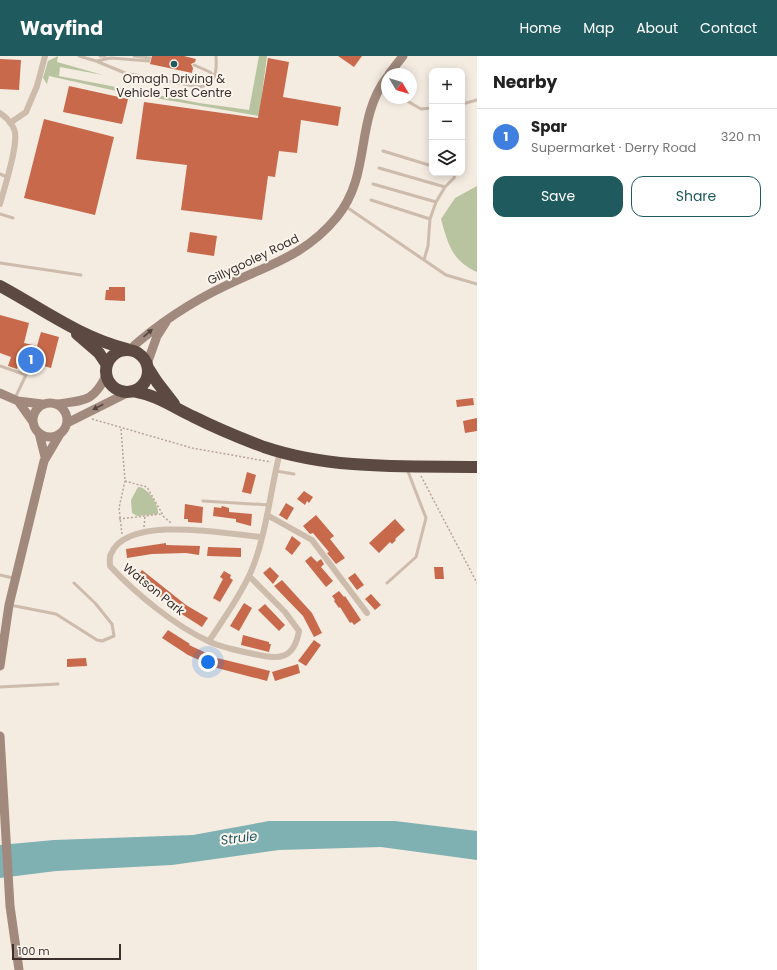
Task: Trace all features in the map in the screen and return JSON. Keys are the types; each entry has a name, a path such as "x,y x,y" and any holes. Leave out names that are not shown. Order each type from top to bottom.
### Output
{"highway":[{"path":"0,286 100,340 139,353 157,382 179,409"},
{"path":"59,319 99,353 114,387 120,391 157,397 278,458 406,466 477,467"},
{"path":"107,371 111,357 116,353 128,350"},
{"path":"131,392 144,384 147,378 148,366"}],"main road":[{"path":"394,68 403,56"},
{"name":"Gillygooley Road","path":"128,350 151,330 202,297 259,269 292,256 311,243 336,218 345,206 356,183 362,159 366,125 371,106 381,91"},
{"name":"Gillygooley Road","path":"148,366 157,336 168,319"},
{"path":"0,393 16,400 42,404 82,401 93,396 99,390 107,371"},
{"path":"0,666 8,605 44,458 67,423 131,392"},
{"path":"16,400 33,422 39,433 44,458"},
{"path":"33,422 35,412 42,404"},
{"path":"57,404 65,411 67,423"},
{"path":"39,433 50,437 60,434"},
{"path":"0,736 10,906 18,970"}],"street":[{"path":"10,123 26,112 37,86 45,56"},
{"path":"0,113 15,130 14,152 0,204"},
{"path":"209,641 249,576 267,515 278,458"},
{"path":"267,515 312,540 367,613"},
{"name":"Watson Park","path":"249,576 285,612 299,631 298,640 293,649 282,656 273,659 233,650 209,641 174,621 125,582 110,566 110,555 119,542 133,534 158,530 181,530 261,537"}],"lane":[{"path":"80,56 96,60 125,73 200,88 208,85 215,78 217,67 216,56"},
{"path":"96,60 100,56 105,56"},
{"path":"96,60 111,58 150,59 134,56"},
{"path":"194,65 210,72 215,78"},
{"path":"465,103 477,100"},
{"path":"412,104 421,109 429,108"},
{"path":"383,151 429,165"},
{"path":"379,168 445,187"},
{"path":"0,174 7,177"},
{"path":"424,260 428,246 430,219 436,202 445,187 454,176"},
{"path":"372,184 436,202"},
{"path":"371,200 430,219"},
{"path":"345,206 446,275 477,284"},
{"path":"0,214 13,218"},
{"path":"0,263 81,275"},
{"path":"0,366 26,375 16,400"},
{"path":"387,583 416,557 426,518 406,466"},
{"path":"276,471 294,474"},
{"path":"203,501 268,505"},
{"path":"0,575 15,578"},
{"path":"8,605 56,614 97,640 102,641 114,636 112,624 95,603 74,583"},
{"path":"0,687 58,684"}],"path":[{"path":"91,419 192,448 278,458"},
{"path":"120,428 124,481 119,508 119,519 124,540"},
{"path":"419,466 421,475 477,583"},
{"path":"124,481 147,487 164,517"},
{"path":"119,519 162,514"},
{"path":"144,532 145,516"}],"green space":[{"path":"58,56 57,62 103,75 60,67 59,76 199,103 249,110 259,56 267,56 259,116 121,92 49,76 47,84 43,78 48,61"},
{"path":"477,186 477,272 462,263 456,257 449,244 441,219 455,198"},
{"path":"138,487 145,490 152,497 157,506 158,514 137,516 132,513 131,500"}],"water":[{"name":"Strule","path":"269,821 395,821 477,831 477,860 381,847 279,850 172,865 56,871 0,878 0,845 54,840 193,835"}],"building":[{"name":"Omagh Driving & Vehicle Test Centre","path":"152,56 184,56 196,59 195,62 191,64 193,68 192,73 150,64"},
{"path":"338,56 362,56 354,67"},
{"path":"268,58 289,62 283,97 341,107 338,126 301,120 297,153 279,151 275,177 268,176 262,220 181,210 187,165 136,159 144,102 258,118"},
{"path":"0,59 21,60 19,90 0,89"},
{"path":"69,86 128,99 122,124 63,112"},
{"path":"44,119 114,137 95,215 24,198"},
{"path":"190,232 217,236 214,256 187,252"},
{"path":"109,287 125,287 125,301 105,300 106,290 109,290"},
{"path":"0,315 29,323 24,343 37,346 41,332 59,337 51,368 20,359 17,369 8,366 11,357 0,353"},
{"path":"473,398 474,405 457,407 456,400"},
{"path":"477,418 477,431 465,433 463,421"},
{"path":"247,472 256,475 251,494 242,492"},
{"path":"304,491 313,497 309,503 307,501 305,505 297,499"},
{"path":"286,503 294,508 287,520 279,515"},
{"path":"185,504 203,507 202,523 188,522 188,519 184,519"},
{"path":"222,506 229,508 229,512 252,514 251,526 236,522 236,519 213,516 214,507 221,508"},
{"path":"316,515 334,536 330,539 345,558 336,564 327,553 329,552 313,533 310,534 303,526"},
{"path":"395,519 405,530 395,539 396,540 392,544 390,542 379,553 369,543"},
{"path":"292,536 301,543 292,555 285,549"},
{"path":"166,543 166,545 200,546 199,555 186,553 152,554 127,558 126,549"},
{"path":"208,547 241,548 241,557 207,556"},
{"path":"311,556 317,562 321,559 324,564 321,567 333,581 326,587 305,561"},
{"path":"270,567 279,576 273,584 263,573"},
{"path":"434,567 443,567 444,579 435,579"},
{"path":"142,570 186,605 208,618 202,627 180,613 136,577"},
{"path":"224,571 231,575 230,578 233,580 220,602 213,598 223,579 220,577"},
{"path":"355,573 364,585 357,590 348,578"},
{"path":"282,580 312,613 322,633 314,637 303,616 274,586"},
{"path":"339,591 344,597 345,596 361,620 354,625 352,622 350,623 340,607 339,608 334,601 335,600 332,596"},
{"path":"371,594 381,605 375,610 365,599"},
{"path":"244,603 252,608 239,631 230,626"},
{"path":"265,604 285,625 279,631 258,610"},
{"path":"168,630 190,644 189,645 217,658 270,671 267,681 217,668 188,655 162,638"},
{"path":"243,635 269,642 269,644 271,644 269,652 241,645"},
{"path":"314,640 321,645 306,666 298,661"},
{"path":"86,658 87,666 67,667 67,659"},
{"path":"298,664 300,673 275,681 272,672"}],"place":[{"name":"Omagh Driving & Vehicle Test Centre","path":"174,64"},
{"name":"Spar","path":"31,360"}]}
